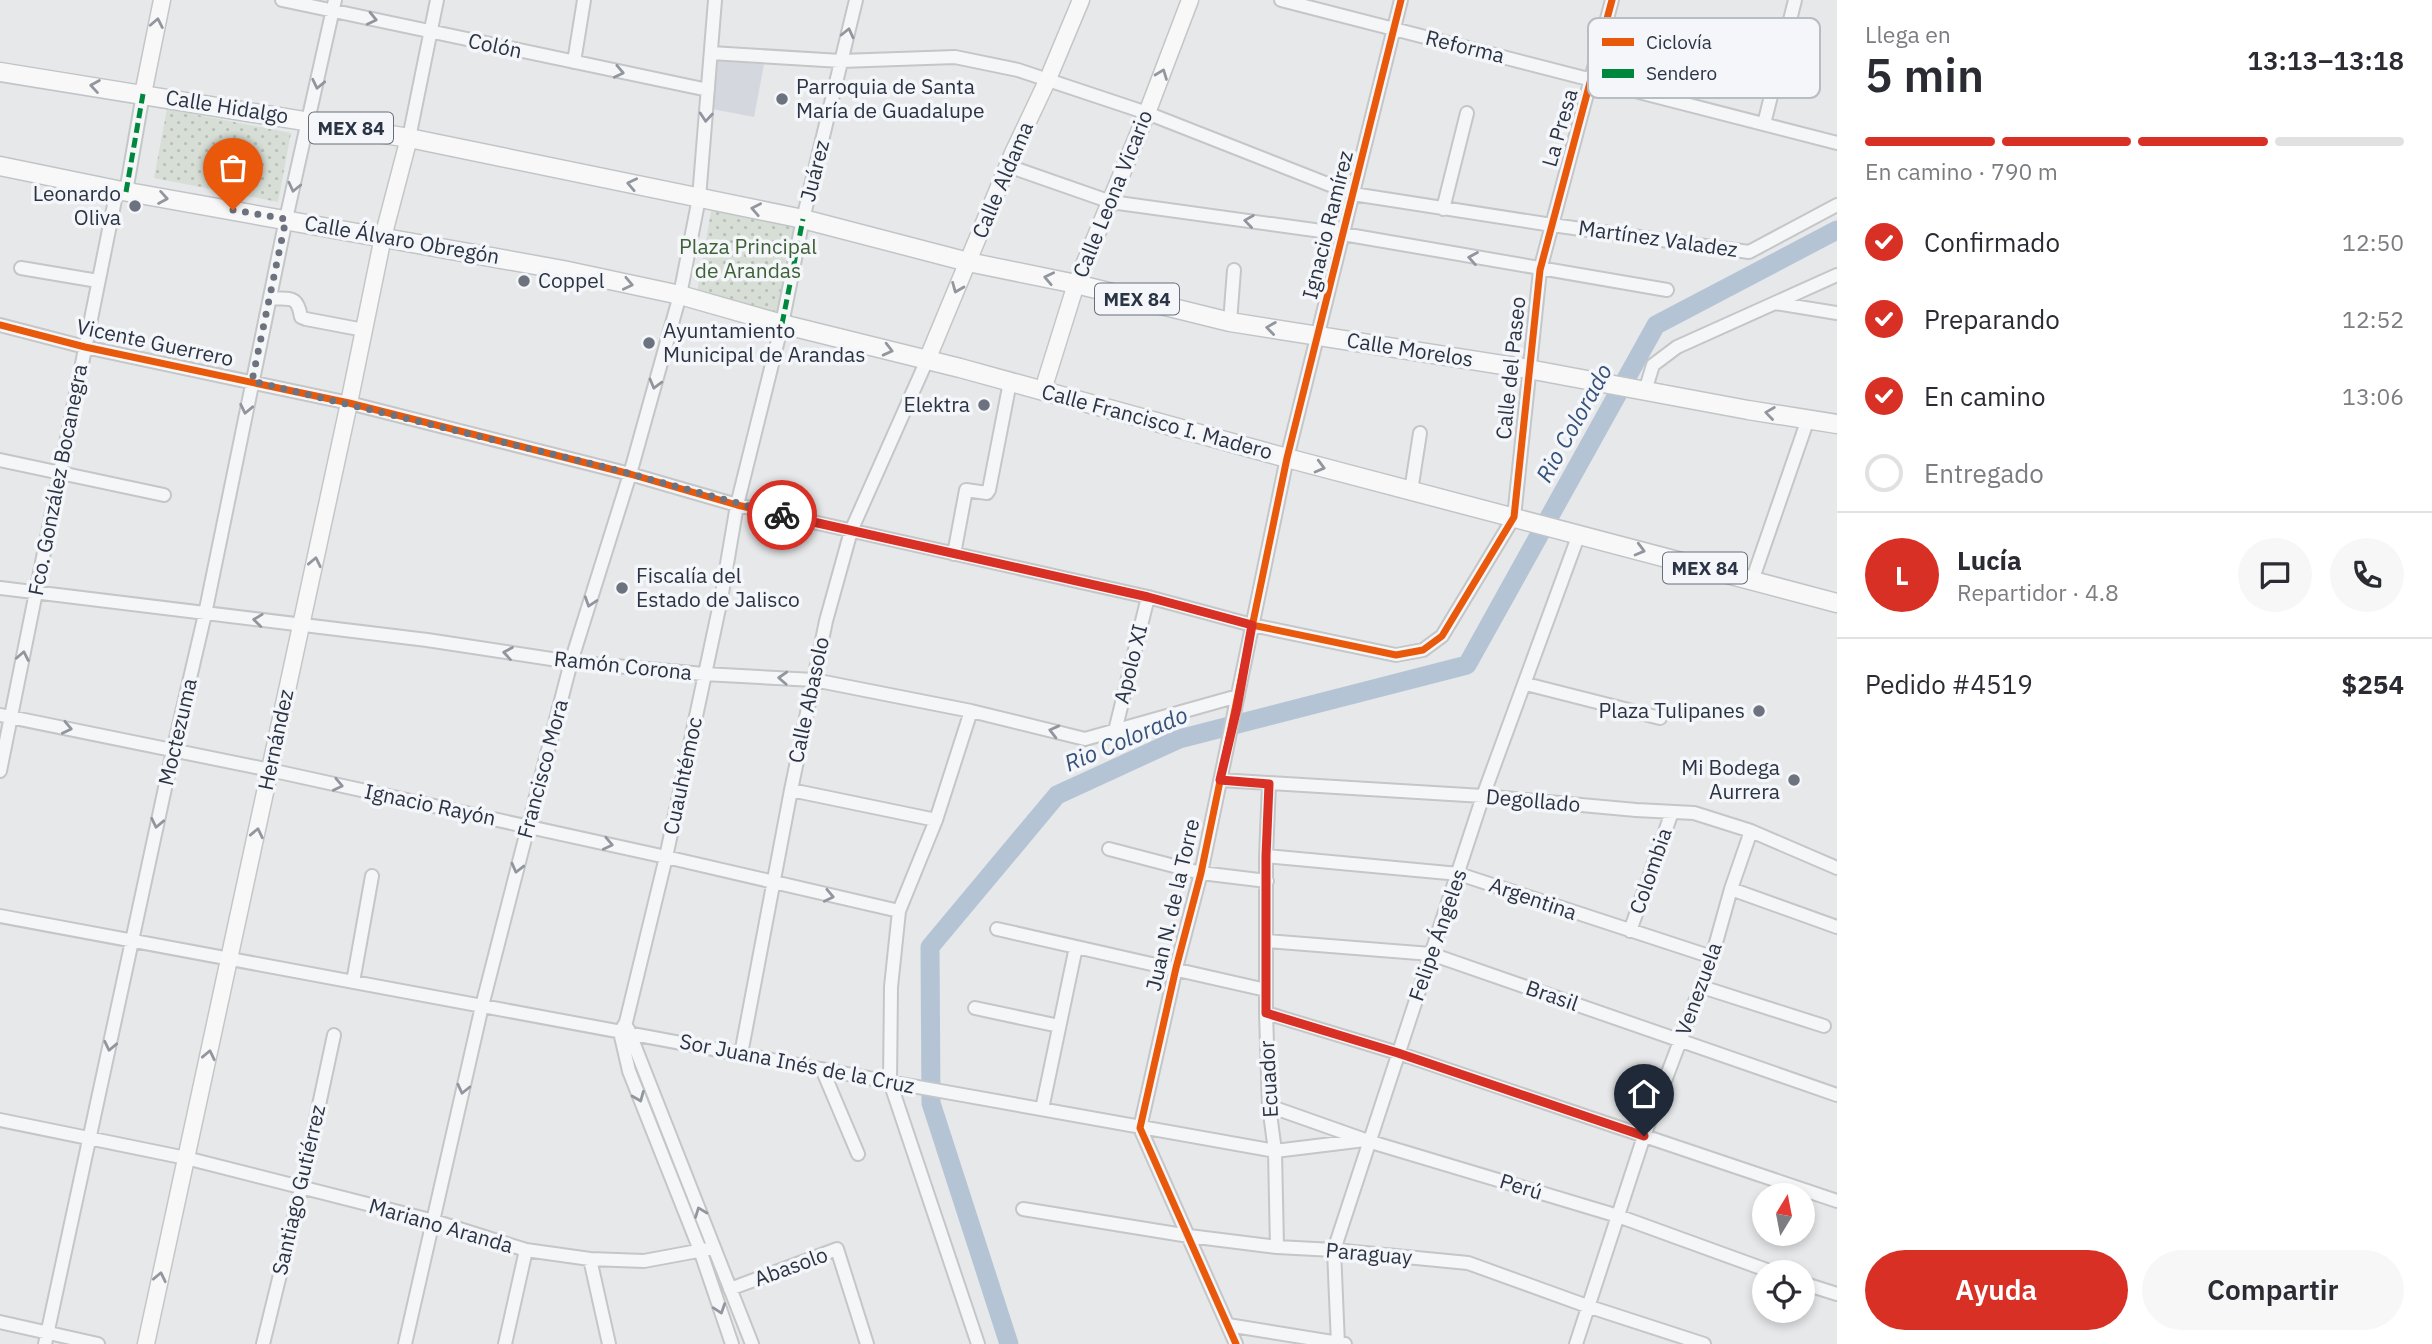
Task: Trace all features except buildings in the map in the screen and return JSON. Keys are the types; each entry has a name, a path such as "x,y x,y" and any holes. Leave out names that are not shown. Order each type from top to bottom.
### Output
{"main road":[{"name":"Calle Hidalgo","path":"0,72 410,138 699,198"},
{"name":"Calle Álvaro Obregón","path":"0,166 121,191 563,270 680,295"},
{"name":"Calle Morelos","path":"699,198 803,219 968,262 1076,284 1230,322 1528,369 1837,424"},
{"name":"Calle Francisco I. Madero","path":"680,295 1837,603"}],"street":[{"path":"143,94 162,0"},
{"name":"Colón","path":"282,0 334,5 431,33 708,90"},
{"path":"410,138 437,0"},
{"path":"574,62 584,0"},
{"name":"Francisco Mora","path":"405,1344 482,1006 527,827 571,662 630,474 680,295 699,198 715,0"},
{"name":"Juárez","path":"782,324 803,219 856,0"},
{"name":"Calle Aldama","path":"928,360 1080,0"},
{"name":"Calle Leona Vicario","path":"1044,390 1076,284 1147,113 1190,0"},
{"name":"Reforma","path":"1281,0 1588,79"},
{"name":"Ignacio Ramírez","path":"1287,458 1401,0"},
{"name":"La Presa","path":"1608,18 1612,0"},
{"path":"1790,18 1795,0"},
{"name":"Moctezuma","path":"46,1338 205,614 286,219 334,5"},
{"name":"Martínez Valadez","path":"711,53 841,61 955,57 1018,70 1147,113 1353,194 1749,252 1837,205"},
{"name":"Fco. González Bocanegra","path":"0,771 5,716 36,594 98,281 143,94"},
{"name":"La Presa","path":"1552,225 1588,94"},
{"name":"Reforma","path":"1663,98 1837,143"},
{"path":"1764,124 1770,98"},
{"path":"1443,209 1467,113"},
{"name":"Hernández","path":"146,1344 383,237 410,138"},
{"path":"1008,166 1111,202 1343,234 1667,290"},
{"name":"Calle del Paseo","path":"1514,517 1540,270 1552,225"},
{"path":"21,268 98,281"},
{"path":"1230,322 1234,270"},
{"path":"1637,389 1653,365 1677,347 1837,275"},
{"path":"270,298 296,301 301,317 306,320 364,330"},
{"path":"1775,303 1837,313"},
{"name":"Cuauhtémoc","path":"732,1344 700,1250 629,1071 625,1029 666,857 721,599 737,505 782,324"},
{"name":"Vicente Guerrero","path":"0,325 85,347 349,404 630,474 737,505 1148,597 1252,625 1396,655 1423,650 1442,636 1514,517"},
{"name":"Calle Abasolo","path":"741,1054 826,621 851,531 928,360"},
{"path":"954,554 966,490 989,490 1010,382"},
{"path":"1752,581 1808,419"},
{"path":"1411,491 1420,433"},
{"name":"Juan N. de la Torre","path":"1140,1128 1176,968 1201,873 1287,458"},
{"path":"0,460 164,495"},
{"name":"Felipe Ángeles","path":"1340,1343 1334,1250 1483,796 1526,684 1577,533"},
{"name":"Ramón Corona","path":"0,588 427,640 571,662 704,674 814,680 971,711 1086,739 1237,702"},
{"name":"Apolo XI","path":"1115,731 1148,597"},
{"path":"1526,684 1660,718"},
{"path":"971,711 936,821 899,911 891,987 893,1082 978,1344"},
{"name":"Ignacio Rayón","path":"5,716 270,770 899,911"},
{"name":"Degollado","path":"1220,780 1483,796 1694,813 1751,831 1837,868"},
{"name":"Ecuador","path":"1269,784 1266,1013 1269,1106 1275,1151 1277,1247"},
{"path":"791,790 936,821"},
{"name":"Colombia","path":"1630,931 1672,812"},
{"name":"Venezuela","path":"1576,1344 1644,1136 1702,987 1751,831"},
{"path":"1109,849 1201,873 1267,881"},
{"name":"Argentina","path":"1266,856 1459,874 1712,957"},
{"path":"353,982 372,876"},
{"path":"1731,889 1837,928"},
{"name":"Sor Juana Inés de la Cruz","path":"0,916 482,1006 625,1029 741,1054 1275,1151 1368,1141"},
{"path":"997,929 1266,990"},
{"name":"Brasil","path":"1267,941 1431,954 1833,1094"},
{"path":"1042,1109 1076,947"},
{"path":"1702,987 1824,1026"},
{"path":"975,1008 1059,1026"},
{"path":"1266,1013 1398,1053 1837,1200"},
{"path":"625,1029 752,1344"},
{"name":"Santiago Gutiérrez","path":"263,1344 301,1189 334,1035"},
{"path":"822,1069 858,1154"},
{"name":"Perú","path":"1269,1106 1368,1141 1618,1216 1752,1265"},
{"name":"Mariano Aranda","path":"0,1120 186,1158 434,1221 526,1250 590,1259 644,1261 714,1248"},
{"path":"1140,1128 1236,1344"},
{"name":"Paraguay","path":"1023,1209 1189,1236 1277,1247 1468,1264 1704,1344"},
{"name":"Abasolo","path":"730,1289 837,1249 867,1344"},
{"path":"505,1344 526,1250"},
{"path":"590,1259 609,1344"},
{"path":"1815,1287 1837,1294"},
{"path":"0,1322 46,1338 97,1344"},
{"path":"1228,1325 1340,1343"}],"shaded area":[{"path":"718,61 764,64 754,117 712,109"}],"green space":[{"path":"167,109 291,133 278,202 154,178"},
{"name":"Plaza Principal de Arandas","path":"712,206 802,224 785,315 697,292"}],"waterway":[{"name":"Rio Colorado","path":"1009,1344 931,1103 930,947 1057,795 1179,739 1467,665 1656,325 1837,230"}],"marked path":[{"path":"126,192 143,94"},
{"path":"782,324 803,219"}],"cycle path":[{"path":"1236,1344 1140,1128 1176,968 1201,873 1287,458 1401,0"},
{"path":"1607,18 1612,0"},
{"path":"0,325 85,347 349,403 630,474 737,505 1148,597 1252,625 1396,655 1423,650 1442,636 1514,517 1540,270 1588,90"}],"way so far":[{"path":"233,210 286,219 252,381 605,467 737,505 782,515"}],"place":[{"name":"Parroquia de Santa María de Guadalupe","path":"782,99"},
{"name":"Leonardo Oliva","path":"135,206"},
{"name":"Coppel","path":"524,281"},
{"name":"Ayuntamiento Municipal de Arandas","path":"649,343"},
{"name":"Elektra","path":"984,405"},
{"name":"Fiscalía del Estado de Jalisco","path":"622,588"},
{"name":"Plaza Tulipanes","path":"1759,711"},
{"name":"Mi Bodega Aurrera","path":"1794,780"}],"route":[{"path":"782,515 1148,597 1252,625 1220,780 1269,784 1266,1013 1398,1053 1644,1136"}]}
